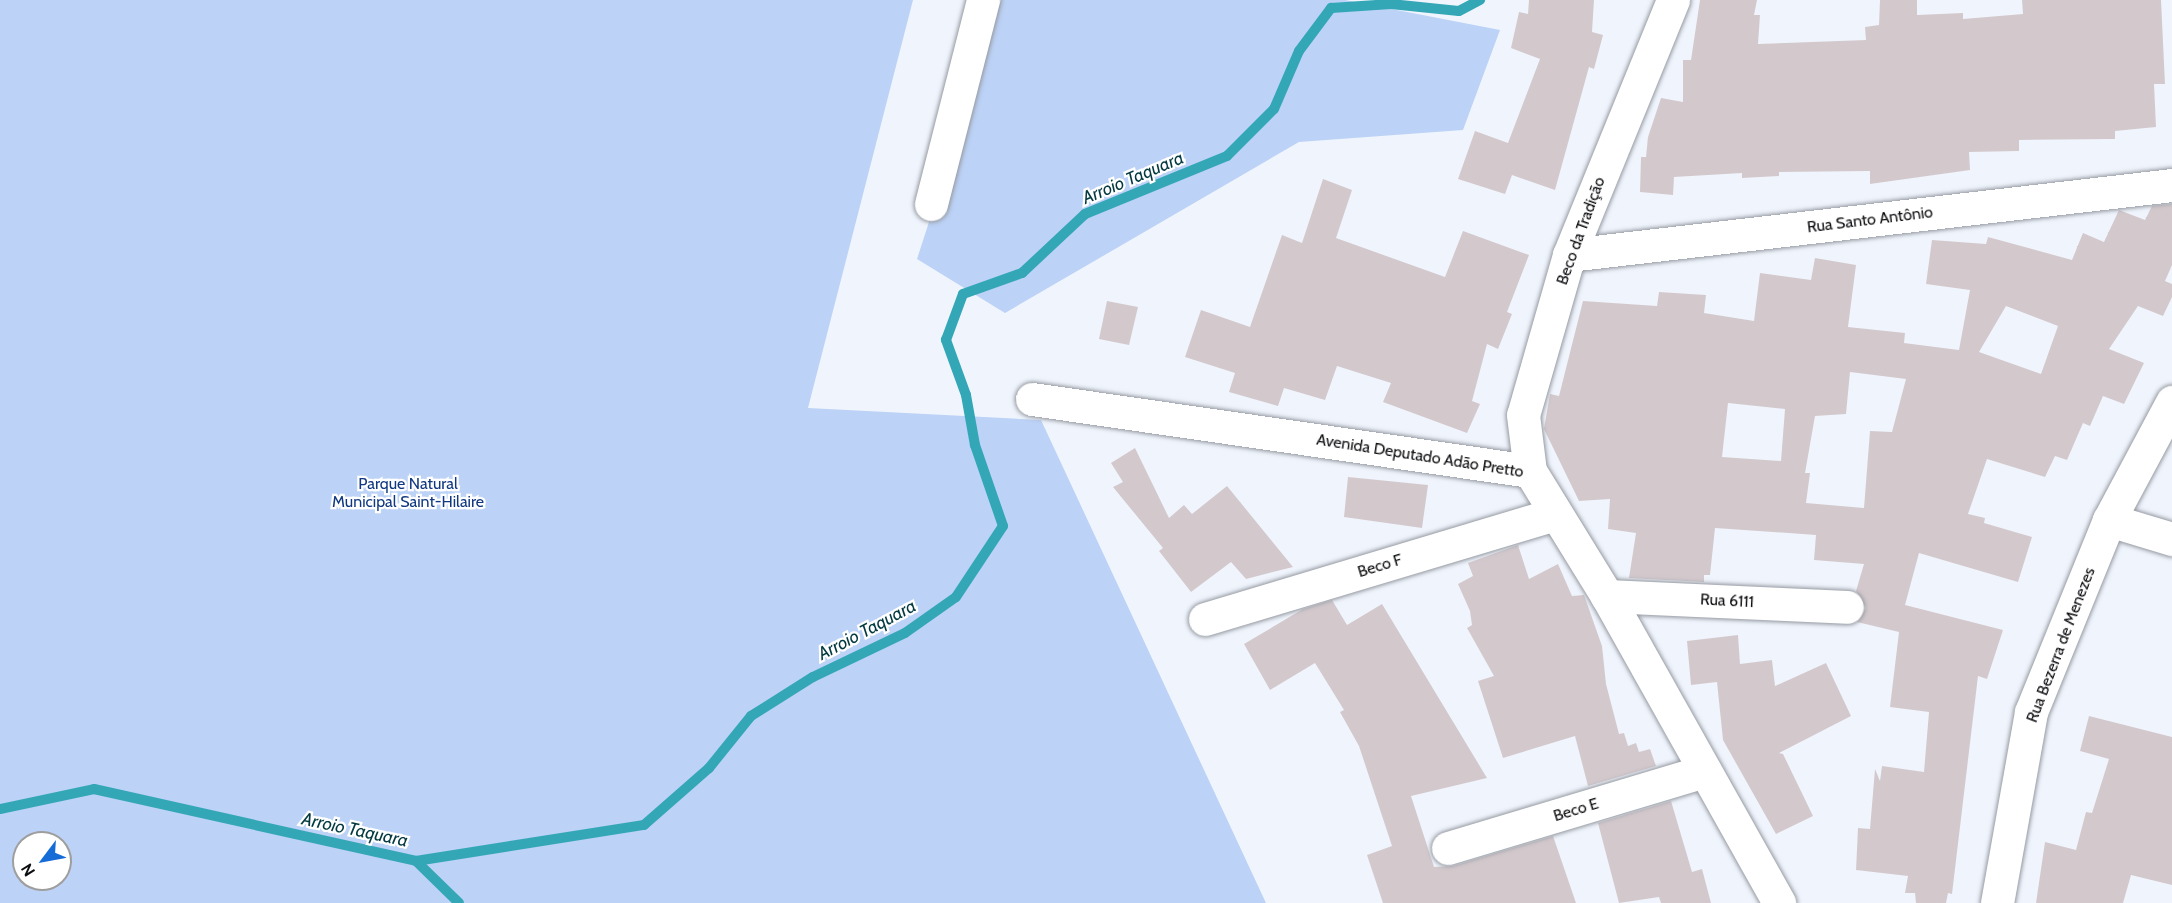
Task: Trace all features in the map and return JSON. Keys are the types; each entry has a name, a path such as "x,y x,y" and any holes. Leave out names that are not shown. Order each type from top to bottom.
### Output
{"street":[{"path":"931,204 983,0"},
{"name":"Beco da Tradição","path":"1530,471 1523,415 1569,255 1673,0"},
{"name":"Rua Santo Antônio","path":"1569,255 2172,185"},
{"name":"Avenida Deputado Adão Pretto","path":"1032,399 1530,471 1608,596 1779,903"},
{"name":"Rua Bezerra de Menezes","path":"1997,903 2031,712 2109,520 2172,402"},
{"name":"Beco F","path":"1205,619 1555,514"},
{"path":"2109,520 2172,539"},
{"name":"Rua 6111","path":"1608,596 1847,607"},
{"name":"Beco E","path":"1448,849 1705,771"}],"green space":[{"name":"Parque Natural Municipal Saint-Hilaire","path":"0,0 913,0 808,408 1041,420 1266,903 0,903"},
{"path":"1001,0 1345,0 1500,30 1463,130 1299,142 1005,313 917,259"}],"building":[{"path":"1529,0 1594,0 1592,32 1603,35 1594,69 1589,67 1555,190 1512,175 1505,194 1458,179 1475,131 1508,143 1540,59 1511,48 1519,12 1528,14"},
{"path":"1700,0 1757,0 1754,15 1760,15 1758,44 1866,40 1865,27 1879,25 1880,0 1917,0 1917,15 1963,13 1963,19 2023,14 2022,0 2161,0 2165,84 2154,84 2156,127 2115,131 2115,139 2019,140 2019,151 1969,152 1970,170 1870,184 1870,171 1779,172 1779,176 1742,178 1742,173 1674,177 1673,195 1640,192 1641,157 1646,157 1648,137 1661,98 1683,102 1683,60 1691,60"},
{"path":"1323,179 1352,190 1336,238 1445,277 1463,231 1529,255 1507,312 1512,314 1498,349 1487,344 1472,401 1480,404 1467,433 1383,402 1391,383 1337,366 1325,400 1284,388 1278,406 1229,392 1235,373 1185,357 1201,310 1250,327 1282,235 1302,243"},
{"path":"2172,204 2172,265 2165,281 2172,284 2172,297 2163,316 2138,306 2109,349 2144,363 2124,404 2103,396 2090,426 2083,423 2067,460 2055,456 2045,477 1987,459 1968,514 1985,518 1984,523 2032,537 2018,582 1919,553 1905,605 2003,630 1987,679 1978,676 1952,894 1948,893 1946,903 1916,903 1915,893 1905,893 1908,876 1856,870 1858,828 1870,829 1875,769 1880,781 1882,766 1924,772 1929,712 1890,707 1899,632 1857,622 1866,608 1856,591 1864,564 1814,560 1816,535 1715,528 1710,575 1704,575 1704,582 1629,578 1636,533 1608,529 1610,499 1579,501 1544,429 1550,394 1559,396 1583,301 1657,306 1659,292 1706,295 1704,313 1754,321 1760,273 1811,280 1815,258 1856,265 1848,327 1905,333 1904,343 1959,350 1970,290 1926,284 1932,240 1986,244 1988,237 2072,260 2083,233 2104,242 2119,210 2145,220 2152,206","holes":["2006,306 2058,326 2041,374 1979,352","1850,372 1906,379 1892,432 1870,431 1864,508 1806,503 1810,473 1805,473 1815,416 1846,414","1728,403 1785,409 1781,461 1722,457"]},
{"path":"1107,301 1138,307 1129,345 1099,339"},
{"path":"1135,448 1169,518 1184,505 1192,514 1227,486 1293,567 1246,579 1231,562 1191,592 1159,551 1163,548 1113,487 1123,482 1111,463"},
{"path":"1348,477 1428,485 1422,528 1344,517"},
{"path":"1518,545 1529,579 1558,564 1572,596 1584,595 1602,646 1606,684 1619,734 1624,733 1628,746 1636,743 1639,752 1650,749 1656,766 1588,786 1575,736 1503,758 1478,681 1494,676 1467,628 1472,625 1470,611 1458,584 1473,576 1468,563"},
{"path":"1332,600 1347,625 1382,604 1487,778 1411,796 1434,867 1453,866 1553,836 1576,903 1383,903 1367,855 1392,846 1359,746 1340,712 1344,710 1315,663 1270,690 1244,644 1303,609"},
{"path":"1738,635 1740,664 1772,660 1775,686 1826,663 1851,716 1779,753 1783,754 1813,816 1776,834 1723,740 1717,682 1691,685 1687,641"},
{"path":"2089,716 2172,737 2172,885 2131,875 2123,903 2036,903 2045,842 2076,850 2086,812 2092,813 2109,759 2080,751"},
{"path":"1671,801 1692,872 1702,869 1711,903 1661,903 1659,897 1619,903 1598,823"}],"waterway":[{"name":"Arroio Taquara","path":"0,809 94,789 416,861 644,825 709,768 751,716 813,677 905,633 956,597 1003,526 975,445 966,395 946,340 963,294 1022,273 1085,214 1227,156 1274,109 1299,51 1331,8 1391,4 1459,11 1480,0"},
{"path":"416,861 459,903"}]}
